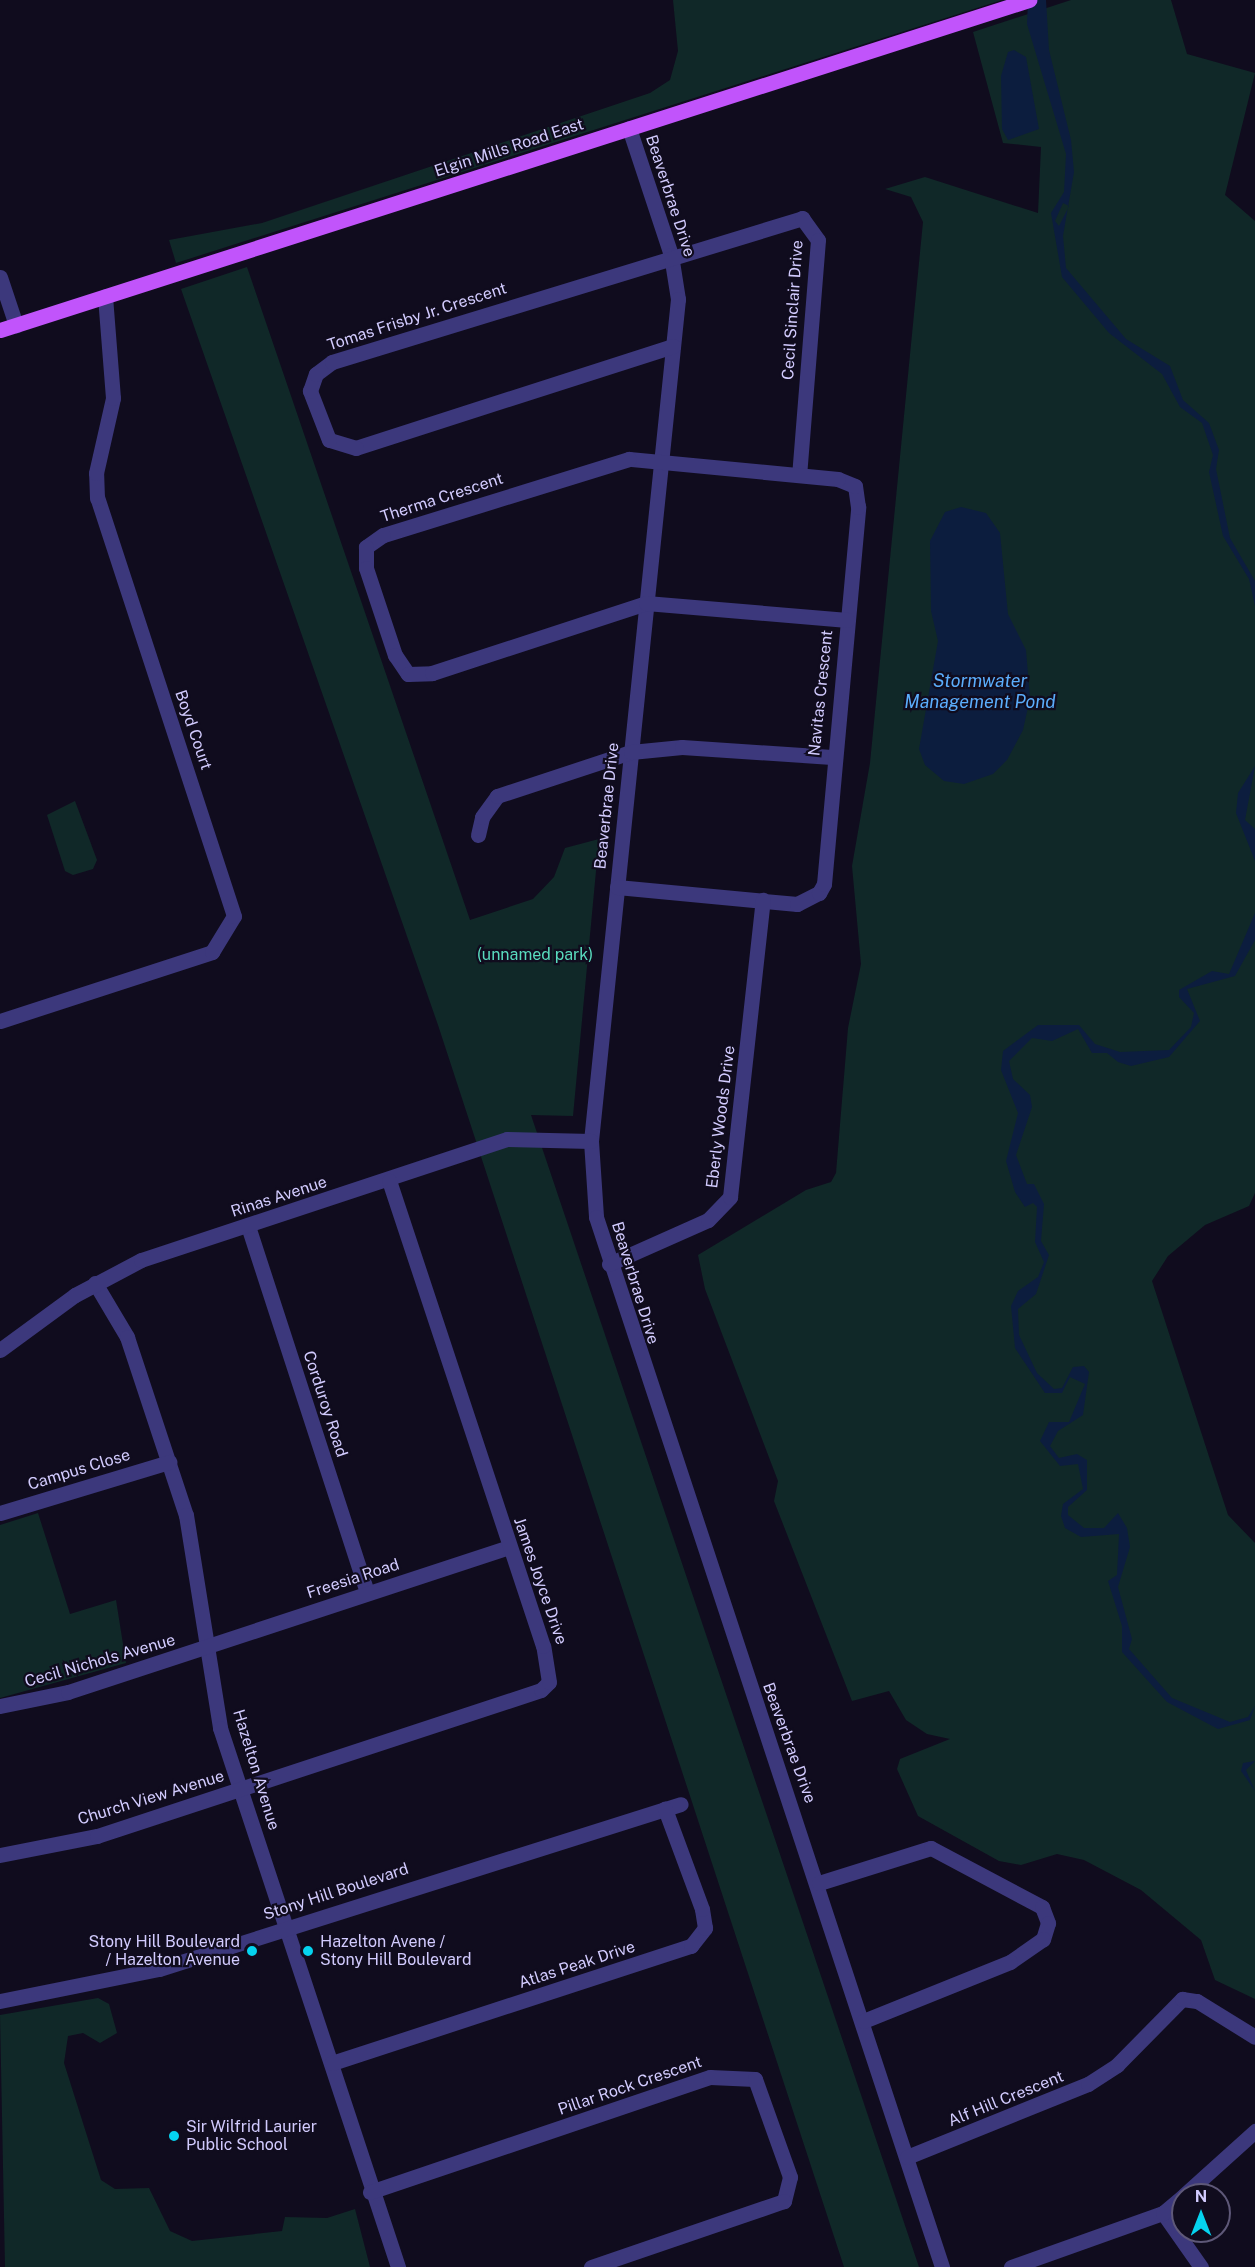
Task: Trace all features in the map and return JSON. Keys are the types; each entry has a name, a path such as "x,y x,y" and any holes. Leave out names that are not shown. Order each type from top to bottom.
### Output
{"main road":[{"name":"Elgin Mills Road East","path":"0,330 1029,0"}],"street":[{"name":"Beaverbrae Drive","path":"629,128 671,255 678,299 591,1141 596,1217 609,1264 819,1883 942,2267"},
{"name":"Cecil Sinclair Drive","path":"671,255 793,217 815,231 799,474"},
{"name":"Tomas Frisby Jr. Crescent","path":"671,255 332,362 316,374 310,391 329,440 356,448 673,346"},
{"path":"0,277 16,325"},
{"name":"Boyd Court","path":"0,1021 212,952 234,916 97,498 96,473 113,398 105,296"},
{"name":"Navitas Crescent","path":"617,887 806,903 824,884 832,757 847,620 857,491 848,481 661,460"},
{"name":"Therma Crescent","path":"646,603 432,673 408,674 394,654 365,558 366,547 384,535 618,461 661,460"},
{"path":"646,603 847,620"},
{"path":"478,835 482,817 497,795 631,752 682,747 832,757"},
{"name":"Eberly Woods Drive","path":"609,1264 708,1220 730,1197 763,900"},
{"name":"Rinas Avenue","path":"0,1350 95,1283 141,1260 389,1181 507,1139 591,1141"},
{"name":"James Joyce Drive","path":"241,1789 541,1690 550,1673 389,1181"},
{"name":"Corduroy Road","path":"249,1226 367,1593"},
{"name":"Hazelton Avenue","path":"95,1283 126,1337 192,1535 210,1646 220,1728 288,1926 370,2192 398,2267"},
{"name":"Campus Close","path":"0,1513 169,1462"},
{"name":"Freesia Road","path":"210,1646 509,1547"},
{"name":"Cecil Nichols Avenue","path":"0,1706 52,1697 210,1646"},
{"name":"Church View Avenue","path":"0,1855 97,1836 241,1789"},
{"name":"Stony Hill Boulevard","path":"0,2001 112,1983 681,1804"},
{"name":"Atlas Peak Drive","path":"332,2063 691,1946 705,1928 702,1909 665,1809"},
{"path":"819,1883 931,1848 1042,1907 1048,1923 1043,1939 1010,1962 863,2020"},
{"name":"Alf Hill Crescent","path":"907,2157 1054,2102 1088,2084 1117,2065 1182,1999 1197,2001 1255,2037"},
{"name":"Pillar Rock Crescent","path":"370,2192 710,2077 755,2079 790,2177 784,2201 591,2267"},
{"path":"1196,2183 1255,2131"},
{"path":"1011,2267 1163,2213 1171,2206"},
{"path":"1163,2213 1202,2267"}],"green space":[{"path":"673,0 1002,0 176,263 169,240 262,223 650,93 670,80 678,51"},
{"path":"1071,0 1171,0 1187,54 1255,73 1225,195 1255,221 1255,1193 1249,1206 1205,1225 1168,1256 1152,1281 1228,1515 1255,1543 1255,1999 1215,1980 1201,1940 1141,1890 1084,1860 1057,1854 1021,1865 999,1861 918,1816 897,1769 900,1759 950,1739 927,1734 906,1720 889,1691 852,1701 774,1501 778,1481 705,1289 698,1255 806,1190 831,1182 836,1173 848,1028 861,964 852,866 870,763 923,222 911,197 885,189 925,177 1038,213 1041,147 1003,143 973,32"},
{"name":"(unnamed park)","path":"247,267 470,920 533,899 554,877 565,848 599,839 573,1116 531,1115 919,2267 844,2267 438,1025 181,289"},
{"path":"75,801 97,860 93,869 73,875 65,871 47,815"},
{"path":"38,1513 70,1614 116,1600 126,1663 0,1698 0,1525"},
{"path":"98,1998 109,2004 117,2033 100,2043 83,2033 68,2036 64,2063 101,2180 115,2189 149,2188 170,2231 192,2241 282,2231 285,2217 327,2218 355,2209 370,2267 5,2267 0,2015"}],"water":[{"path":"1028,0 1046,0 1049,50 1071,140 1074,172 1068,206 1063,203 1055,221 1059,226 1068,209 1063,236 1066,268 1126,339 1170,366 1183,400 1209,423 1219,450 1216,469 1230,538 1255,581 1255,606 1249,579 1223,536 1209,472 1213,455 1202,423 1180,407 1162,374 1109,333 1062,277 1051,213 1064,192 1066,154 1027,24"},
{"path":"1014,50 1026,57 1039,129 1008,140 1002,129 1001,76 1008,52"},
{"name":"Stormwater Management Pond","path":"961,507 986,513 1000,533 1008,614 1026,650 1030,698 1023,730 1007,760 993,774 964,784 944,781 925,765 919,749 938,641 931,611 930,541 945,512"},
{"path":"1255,766 1245,820 1255,829 1255,861 1236,813 1238,793"},
{"path":"1255,913 1255,940 1235,976 1187,989 1200,1021 1169,1057 1131,1066 1118,1062 1107,1053 1092,1053 1078,1029 1052,1041 1032,1038 1009,1061 1013,1079 1030,1095 1032,1107 1016,1155 1027,1184 1034,1184 1044,1204 1041,1241 1049,1255 1036,1294 1018,1309 1019,1335 1037,1373 1054,1389 1062,1388 1073,1367 1084,1366 1089,1372 1083,1415 1058,1431 1050,1446 1059,1458 1077,1454 1087,1460 1087,1490 1068,1507 1068,1515 1084,1528 1104,1528 1118,1513 1127,1528 1130,1547 1118,1587 1132,1639 1129,1649 1172,1698 1230,1722 1248,1717 1255,1706 1250,1720 1218,1729 1167,1702 1122,1652 1122,1626 1108,1581 1117,1575 1119,1534 1081,1537 1065,1528 1061,1516 1063,1504 1083,1489 1078,1464 1060,1466 1040,1441 1049,1422 1069,1422 1085,1384 1070,1377 1062,1393 1045,1393 1015,1348 1011,1306 1018,1291 1038,1277 1044,1262 1035,1242 1037,1207 1033,1203 1025,1207 1015,1192 1006,1161 1018,1113 1001,1070 1003,1051 1038,1025 1079,1025 1095,1044 1120,1052 1169,1050 1191,1027 1194,1013 1179,997 1179,990 1212,971 1229,974"},
{"path":"1255,1761 1246,1770 1255,1791 1241,1771 1243,1763"}],"place":[{"name":"Stony Hill Boulevard / Hazelton Avenue","path":"252,1951"},
{"name":"Hazelton Avene / Stony Hill Boulevard","path":"308,1951"},
{"name":"Sir Wilfrid Laurier Public School","path":"174,2136"}]}
